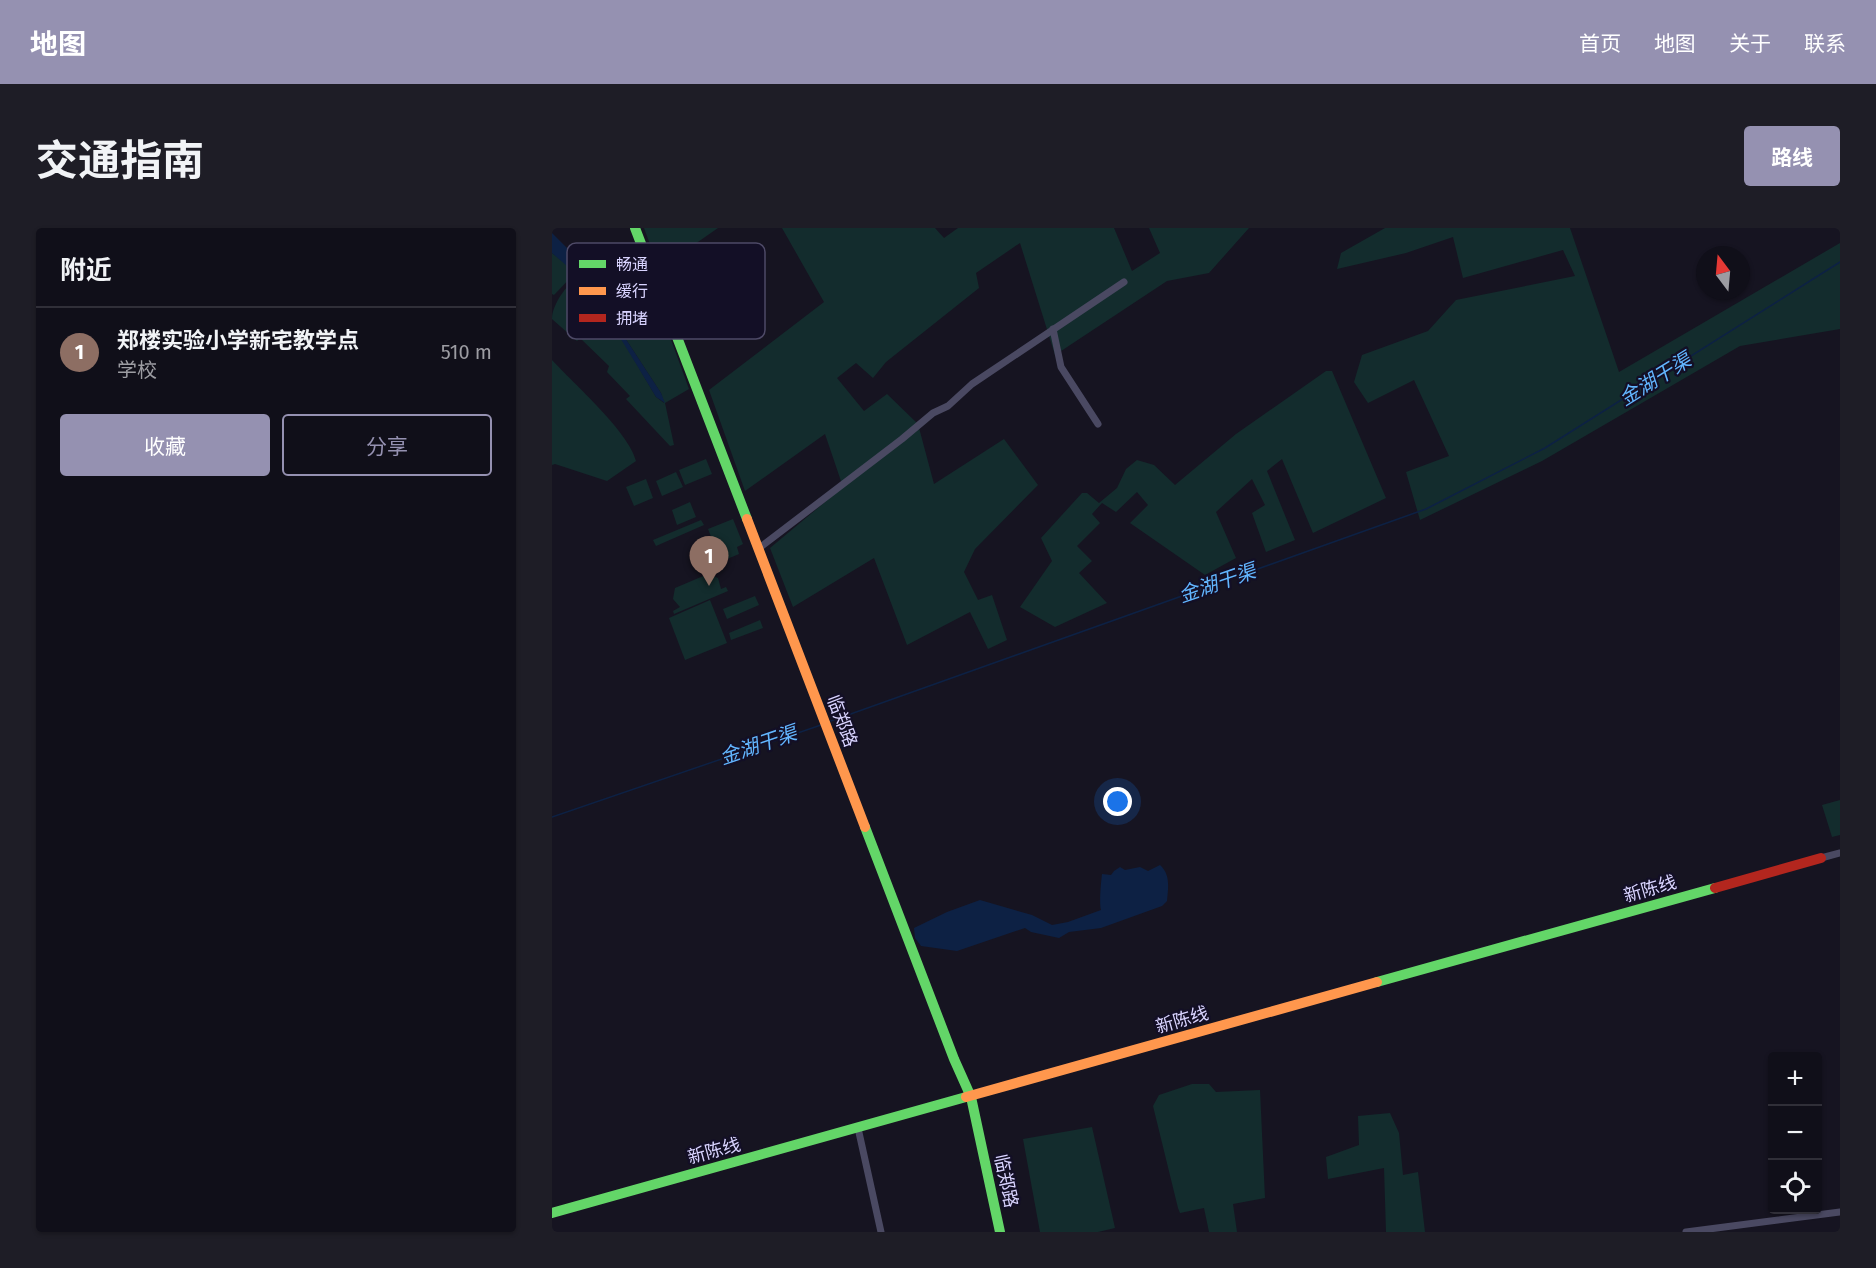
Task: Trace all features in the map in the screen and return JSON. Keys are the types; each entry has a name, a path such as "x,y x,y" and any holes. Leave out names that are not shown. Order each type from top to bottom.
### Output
{"street":[{"name":"临郑路","path":"635,228 641,243"},
{"path":"758,549 933,413 948,406 972,384 1124,282"},
{"path":"1053,329 1061,368 1098,424"},
{"name":"临郑路","path":"678,339 950,1049 971,1097 1000,1232"},
{"path":"1821,858 1840,853"},
{"name":"新陈线","path":"552,1213 1821,858"},
{"path":"858,1128 881,1232"},
{"path":"1686,1232 1840,1212"}],"green space":[{"path":"644,228 718,228 696,243 649,243"},
{"path":"782,228 935,228 944,238 958,228 1114,228 1132,271 1160,253 1149,228 1249,228 1209,273 1167,281 1055,355 1020,243 976,273 979,288 886,362 873,378 856,363 837,378 864,411 887,394 918,424 934,484 1004,439 1038,485 975,549 964,572 978,600 992,595 1007,640 988,649 970,612 907,645 874,558 793,607 770,548 843,487 825,434 745,491 709,390 824,302"},
{"path":"1385,228 1570,228 1619,372 1742,300 1750,300 1750,296 1840,243 1840,329 1740,346 1542,461 1420,520 1406,472 1449,456 1414,380 1368,403 1354,382 1362,355 1428,331 1456,300 1575,276 1563,250 1463,278 1453,237 1406,253 1337,269 1341,253"},
{"path":"552,253 567,265 567,281 554,295 552,294"},
{"path":"567,288 567,332 552,319 562,293"},
{"path":"581,339 622,339 656,397 664,403 661,393 626,339 671,339 689,389 665,403 674,445 670,446 626,399 630,396 607,372 609,366"},
{"path":"552,360 612,422 631,449 636,461 607,481 552,465"},
{"path":"1326,371 1332,371 1386,498 1313,533 1282,459 1267,471 1295,540 1266,552 1252,513 1265,505 1252,479 1216,512 1236,558 1205,575 1130,523 1148,505 1137,492 1116,512 1102,503 1092,514 1100,523 1077,546 1092,561 1079,573 1107,603 1055,627 1020,607 1052,561 1041,538 1082,493 1087,493 1099,503 1117,488 1126,469 1137,460 1154,465 1175,485 1236,434"},
{"path":"706,459 712,474 685,485 679,470"},
{"path":"676,472 683,487 662,496 656,481"},
{"path":"646,479 653,498 634,506 626,487"},
{"path":"690,502 696,517 677,525 672,510"},
{"path":"733,519 743,544 737,547 739,554 702,568 695,552 714,544 708,529"},
{"path":"701,520 704,525 656,546 653,540"},
{"path":"708,574 718,578 721,589 726,587 728,591 674,614 673,611 680,607 673,599 675,588"},
{"path":"755,596 759,605 727,619 723,609"},
{"path":"710,600 727,643 685,660 669,618"},
{"path":"760,620 763,628 731,640 729,633"},
{"path":"1840,800 1840,835 1832,837 1822,805"},
{"path":"1192,1084 1209,1084 1216,1092 1260,1090 1265,1198 1233,1204 1237,1232 1209,1232 1204,1208 1180,1213 1178,1208 1153,1106 1159,1095"},
{"path":"1390,1113 1399,1133 1403,1175 1418,1172 1425,1232 1386,1232 1384,1168 1328,1179 1326,1157 1359,1145 1358,1116"},
{"path":"1092,1127 1115,1228 1098,1232 1040,1232 1023,1139"}],"water":[{"path":"552,233 567,248 567,266 552,253"},
{"path":"621,339 626,339 661,393 665,403 656,397"},
{"path":"1160,865 1167,877 1167,901 1162,906 1101,928 1069,932 1059,938 1031,932 1025,928 957,951 921,946 915,938 914,928 947,912 980,900 1032,915 1052,925 1068,922 1101,910 1102,874 1111,875 1120,867 1125,870 1140,867 1148,871"}],"waterway":[{"name":"金湖干渠","path":"831,721 1426,509 1545,448 1840,262"},
{"name":"金湖干渠","path":"552,817 821,725"}],"traffic: fast":[{"path":"635,228 641,243"},
{"path":"678,339 747,519"},
{"path":"865,827 954,1059 971,1097 1000,1232"},
{"path":"1377,982 1715,888"},
{"path":"552,1213 966,1097"}],"traffic: slow":[{"path":"747,519 865,827"},
{"path":"966,1097 1377,982"}],"traffic: jam":[{"path":"1715,888 1821,858"}],"place":[{"name":"郑楼实验小学新宅教学点","path":"709,586"}]}
